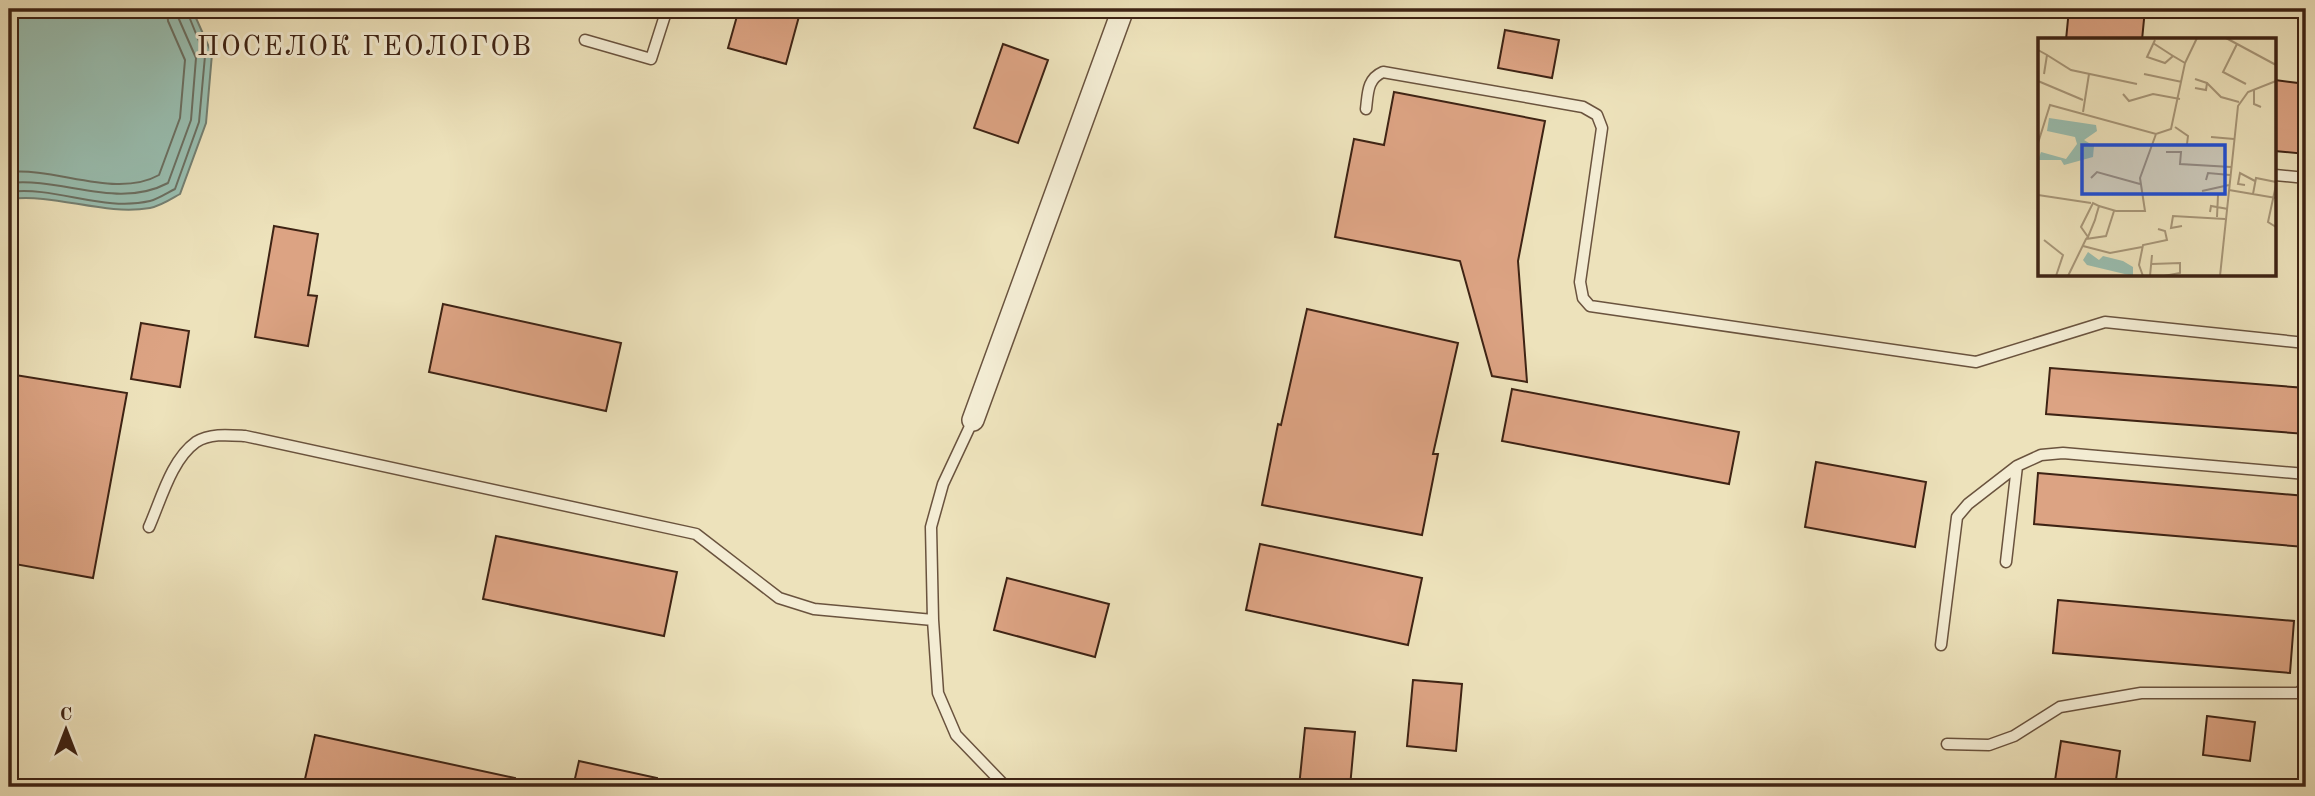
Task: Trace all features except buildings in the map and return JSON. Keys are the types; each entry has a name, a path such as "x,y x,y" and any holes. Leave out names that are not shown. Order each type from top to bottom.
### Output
{"street":[{"path":"972,420 1123,9"}],"lane":[{"path":"585,40 651,59 667,9"},
{"path":"1366,109 1369,85 1374,76 1383,72 1584,107 1597,115 1602,128 1580,282 1583,298 1590,306 1976,362 2105,322 2306,343"},
{"path":"2276,175 2306,178"},
{"path":"972,420 943,484 931,527 938,693 956,735 1006,787"},
{"path":"149,527 179,460 198,441 219,435 244,436 696,534 779,598 814,609 933,620"},
{"path":"1941,645 1958,517 1968,504 2017,467 2041,455 2063,453 2306,474"},
{"path":"2006,562 2017,467"},
{"path":"1947,744 1989,745 2014,736 2060,707 2141,694 2298,694 2306,687"}],"water":[{"path":"9,9 192,9 212,54 206,123 180,194 154,207 132,210 44,199 9,199"}],"district":[{"name":"ПОСЕЛОК ГЕОЛОГОВ","path":"365,48"}]}
